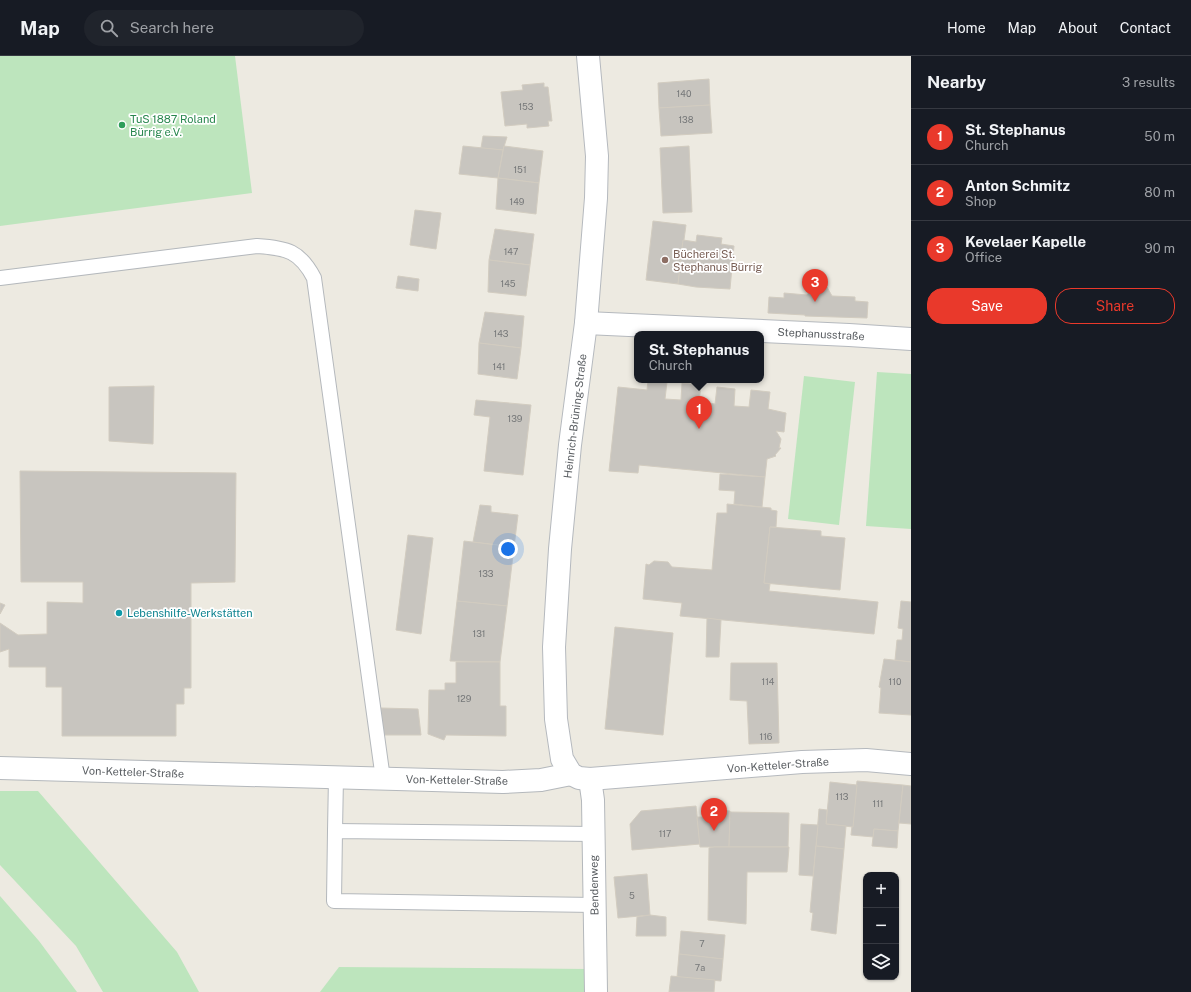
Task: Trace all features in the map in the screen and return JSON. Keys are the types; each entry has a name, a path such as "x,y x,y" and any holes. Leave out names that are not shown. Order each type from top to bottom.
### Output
{"street":[{"name":"Heinrich-Brüning-Straße","path":"580,776 562,759 557,724 554,647 560,549 570,445 586,323 597,156 588,56"},
{"name":"Stephanusstraße","path":"586,323 761,331"},
{"name":"Stephanusstraße","path":"764,331 849,335 911,340"},
{"name":"Von-Ketteler-Straße","path":"0,768 503,782 802,762 866,760 911,764"},
{"name":"Bendenweg","path":"580,776 593,800 596,992"}],"lane":[{"path":"0,278 257,246 277,247 293,253 306,263 314,278 383,779"},
{"path":"336,777 334,901 594,905"},
{"path":"335,831 593,834"}],"green space":[{"name":"TuS 1887 Roland Bürrig e.V.","path":"0,56 235,56 252,193 0,226"},
{"path":"877,372 911,374 911,529 866,526"},
{"path":"804,376 855,382 839,525 788,519"},
{"path":"0,791 38,791 177,952 199,992 103,992 76,946 0,865"},
{"path":"0,896 39,941 77,992 0,992"},
{"path":"339,967 589,969 589,992 320,992"}],"building":[{"path":"709,79 710,105 659,108 658,83"},
{"path":"544,83 544,87 548,87 552,121 548,121 549,126 527,128 527,124 505,126 501,92 523,90 522,85"},
{"path":"710,105 712,133 661,136 659,108"},
{"path":"483,136 507,137 503,150 481,148"},
{"path":"463,146 503,150 498,178 459,174"},
{"path":"504,146 543,151 539,183 498,178"},
{"path":"689,146 692,212 663,213 660,148"},
{"path":"498,178 539,183 536,214 496,209"},
{"path":"415,210 441,213 436,249 410,245"},
{"name":"Bücherei St. Stephanus Bürrig","path":"653,221 686,225 678,284 646,280"},
{"path":"495,229 534,234 530,265 489,260"},
{"path":"697,235 722,238 721,244 734,246 730,289 696,287 678,284 683,240 696,242"},
{"path":"489,260 530,265 526,296 488,292"},
{"path":"398,276 419,279 418,291 396,288"},
{"path":"818,285 827,287 832,296 855,297 855,301 868,302 867,318 768,313 769,297 784,298 784,293 807,295 813,287"},
{"path":"485,312 524,316 521,348 479,343"},
{"path":"479,343 521,348 517,379 478,374"},
{"path":"648,383 667,383 665,399 681,400 682,383 701,385 699,402 715,404 717,387 735,389 734,406 749,407 751,390 770,392 768,409 786,413 784,432 776,431 781,439 779,448 781,448 775,455 776,456 767,459 765,477 639,465 638,473 609,471 618,387 647,390"},
{"path":"154,386 153,444 109,441 109,387"},
{"path":"476,400 531,405 523,475 484,471 490,417 474,415"},
{"name":"Lebenshilfe-Werkstätten","path":"20,471 236,473 235,582 191,583 191,688 184,688 184,704 176,704 176,736 62,736 62,687 46,687 46,667 9,667 9,649 0,652 0,623 18,635 47,634 47,602 83,603 83,582 21,582"},
{"path":"720,474 765,477 762,507 734,504 735,491 719,490"},
{"path":"727,504 771,508 771,510 777,511 776,527 770,527 764,583 770,584 769,591 878,602 874,634 680,616 682,603 643,599 646,564 649,565 654,561 668,562 672,567 712,570 717,513 727,513"},
{"path":"480,505 491,506 491,512 518,515 514,547 473,542"},
{"path":"770,527 821,531 821,536 845,538 840,590 764,583"},
{"path":"408,535 433,538 421,634 396,630"},
{"path":"464,541 514,547 507,606 457,601"},
{"path":"457,601 507,606 500,662 450,661"},
{"path":"901,601 911,602 911,662 895,660 897,640 902,640 903,629 898,628"},
{"path":"0,603 5,605 0,614"},
{"path":"707,618 721,620 719,657 706,657"},
{"path":"615,627 673,633 663,735 605,729"},
{"path":"884,659 911,662 911,715 879,713 881,688 879,687"},
{"path":"456,662 500,662 500,706 506,706 506,736 446,735 444,740 428,734 429,690 445,690 445,683 456,683"},
{"path":"731,663 777,663 779,743 749,744 747,701 730,700"},
{"path":"381,708 418,709 421,735 384,735"},
{"path":"857,781 903,785 898,831 874,829 874,837 851,835"},
{"path":"830,782 857,785 853,827 826,824"},
{"path":"903,785 911,786 911,824 899,823"},
{"path":"696,806 700,844 632,850 630,824 641,811"},
{"path":"819,809 827,810 826,824 846,826 844,849 816,846"},
{"path":"715,810 730,811 729,847 700,847 697,817 715,817"},
{"path":"730,812 789,813 788,847 729,847"},
{"path":"801,824 818,825 813,876 799,875"},
{"path":"874,829 898,831 897,848 872,846"},
{"path":"816,846 844,849 836,934 811,930 813,913 810,912"},
{"path":"789,847 787,872 747,872 746,924 708,920 709,848"},
{"path":"647,874 650,915 618,918 614,877"},
{"path":"650,915 666,917 666,936 636,936 637,917"},
{"path":"681,931 725,935 723,959 679,954"},
{"path":"679,954 723,959 721,981 677,977"},
{"path":"671,976 715,980 714,992 669,992"}],"place":[{"name":"TuS 1887 Roland Bürrig e.V.","path":"122,125"},
{"name":"Bücherei St. Stephanus Bürrig","path":"665,260"},
{"name":"Kevelaer Kapelle","path":"815,302"},
{"name":"St. Stephanus","path":"699,429"},
{"name":"Lebenshilfe-Werkstätten","path":"119,613"},
{"name":"Anton Schmitz","path":"714,831"}]}
